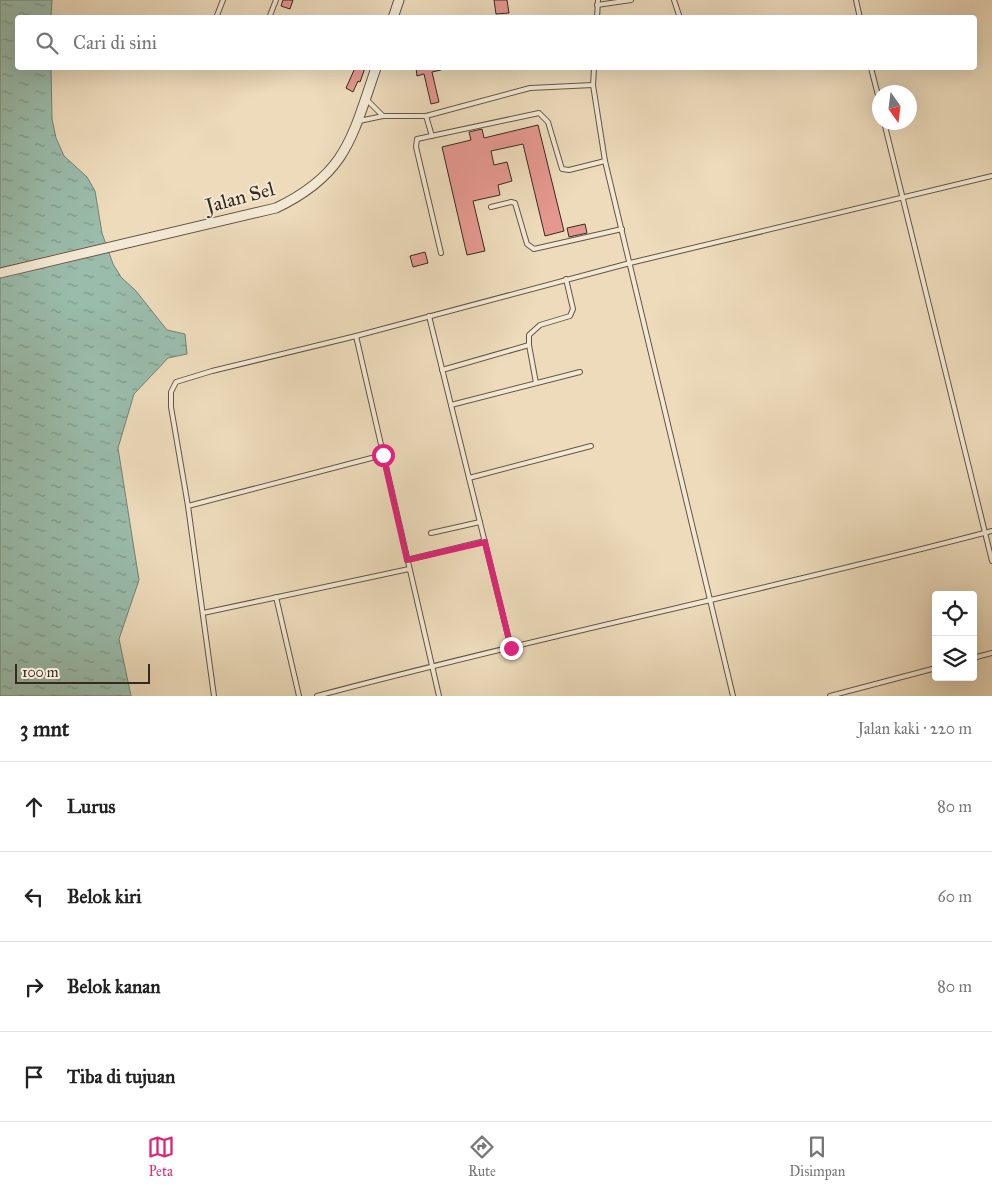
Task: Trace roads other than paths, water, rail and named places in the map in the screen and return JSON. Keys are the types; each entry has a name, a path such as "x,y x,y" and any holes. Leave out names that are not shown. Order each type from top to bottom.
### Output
{"street":[{"path":"394,15 399,0"},
{"name":"Jalan Sel","path":"0,273 276,208 297,198 317,184 344,152 375,70"}],"lane":[{"path":"217,15 223,0"},
{"path":"270,15 276,0"},
{"path":"596,15 597,2 631,0"},
{"path":"674,0 679,15"},
{"path":"856,0 859,15"},
{"path":"594,70 593,85 605,161 733,696"},
{"path":"872,70 875,85"},
{"path":"357,122 382,116 426,116 530,88 593,85"},
{"path":"365,99 382,116"},
{"path":"441,253 415,142 417,139 539,113 548,122 562,169 569,170 605,161"},
{"path":"426,116 432,136"},
{"path":"886,130 992,561"},
{"path":"214,696 188,506 171,407 171,392 176,382 212,371 356,336 630,263 992,176"},
{"path":"491,207 515,203 528,244 534,248 622,229"},
{"path":"536,383 529,345 529,334 536,327 570,316 573,309 566,280"},
{"path":"429,316 511,648"},
{"path":"356,336 439,696"},
{"path":"442,370 529,345"},
{"path":"451,406 580,372"},
{"path":"469,478 591,446"},
{"path":"188,506 383,455"},
{"path":"431,533 480,522"},
{"path":"317,696 431,665 711,601 992,531"},
{"path":"407,560 485,542"},
{"path":"203,613 409,569"},
{"path":"276,597 299,696"},
{"path":"977,657 992,653"},
{"path":"830,696 932,669"}],"water":[{"path":"0,0 52,0 51,15 15,15 15,70 51,70 52,119 56,138 64,156 87,177 95,191 102,233 113,264 121,277 136,291 167,330 185,334 187,354 168,358 134,394 118,448 139,580 119,639 131,696 0,696"}]}
